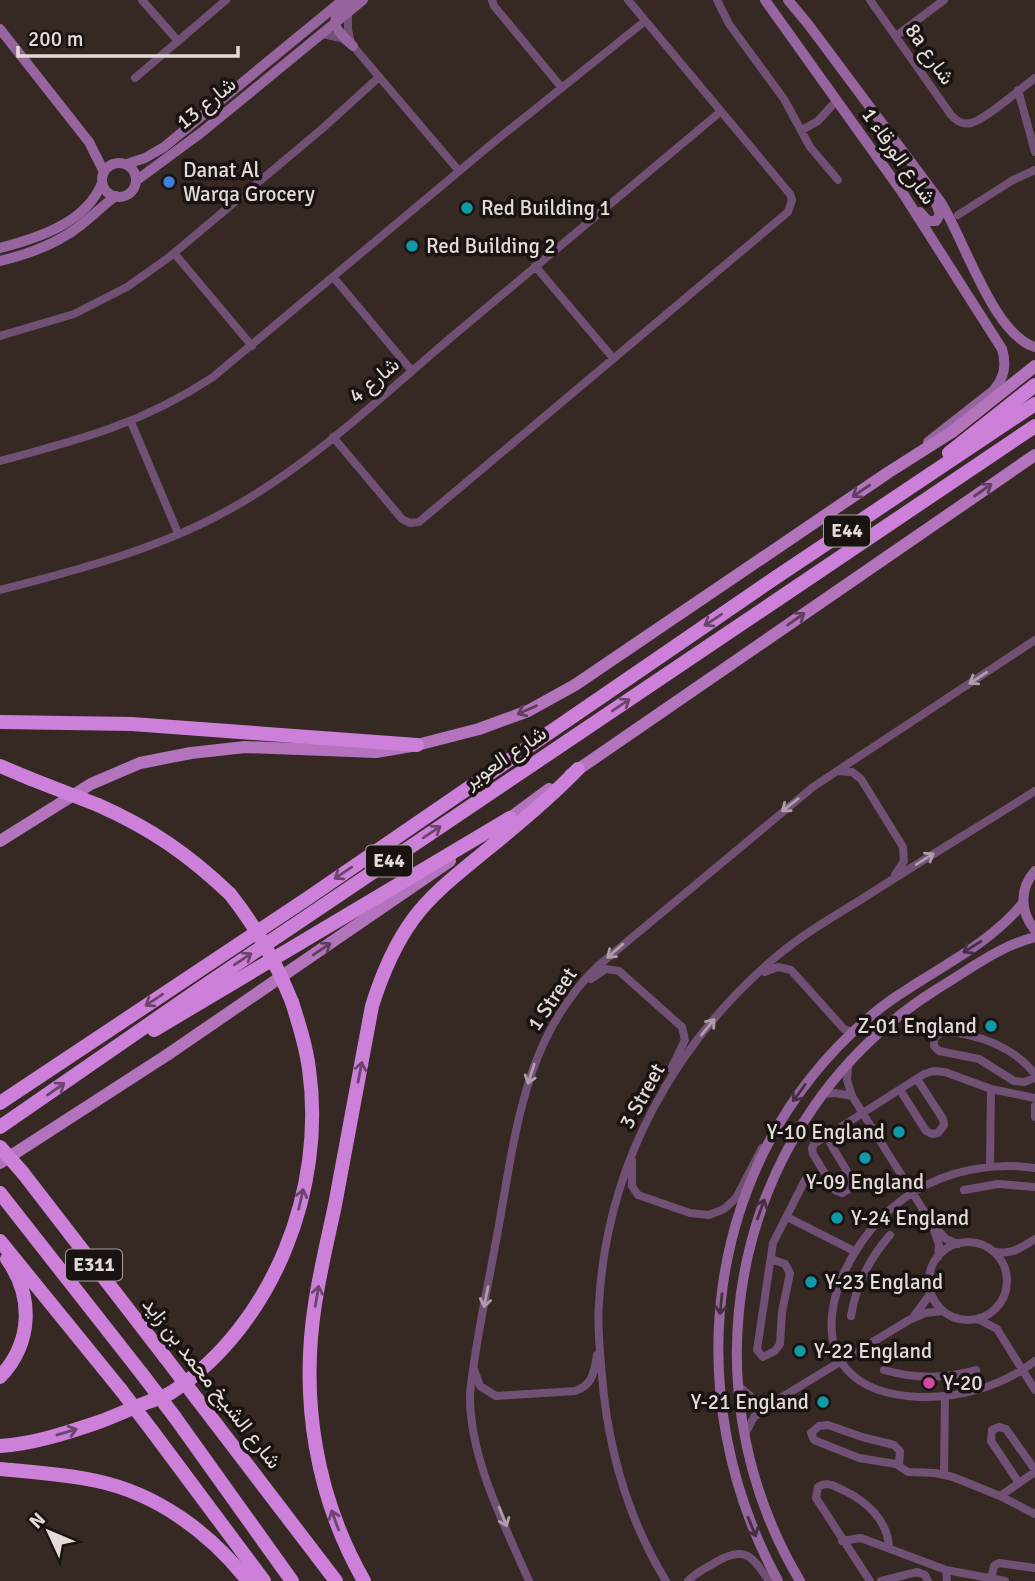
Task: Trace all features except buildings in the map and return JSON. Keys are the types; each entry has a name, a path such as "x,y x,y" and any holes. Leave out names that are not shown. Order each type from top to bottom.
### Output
{"highway":[{"path":"924,480 945,456 1035,385"},
{"name":"شارع العوير","path":"0,1103 1035,404"},
{"name":"شارع العوير","path":"0,1127 238,963 1035,426"},
{"path":"0,722 132,724 417,745"},
{"path":"0,766 134,821 201,866 230,894 272,956 292,1002 309,1071 312,1135 300,1207 290,1238 261,1298 220,1350 170,1394 67,1433 0,1446"},
{"path":"365,1581 341,1536 328,1500 315,1440 309,1377 315,1304 372,1006 394,950 422,909 458,873 546,802 578,769"},
{"path":"89,1066 181,1015 262,964 510,818"},
{"name":"شارع الشيخ محمد بن زايد","path":"0,1147 23,1173 336,1581"},
{"name":"E311","path":"0,1193 174,1416 292,1581"},
{"path":"0,1241 121,1390 264,1581"},
{"path":"0,1249 12,1266 24,1293 27,1320 18,1353 0,1377"},
{"path":"0,1469 100,1482 157,1503 205,1535 248,1581"}],"main road":[{"path":"0,841 91,783 165,757 245,747 376,752 417,745 479,729 528,711 575,685 952,432 1035,366"},
{"path":"0,1163 167,1055 1032,458"}],"street":[{"path":"142,0 177,41"},
{"path":"135,78 226,0"},
{"name":"شارع 13","path":"121,163 145,158 164,146 343,0"},
{"path":"351,0 337,13 334,24 336,30 353,46 459,171"},
{"name":"شارع 13","path":"137,180 202,132 363,0"},
{"path":"492,0 494,6 562,88"},
{"path":"333,437 402,520 419,522 788,212 791,206 790,194 628,0"},
{"path":"717,0 729,24 776,86 810,147 838,180"},
{"name":"شارع الورقاء 1","path":"765,0 902,192 1002,349 1004,362 1001,382 993,391 889,472"},
{"name":"شارع الورقاء 1","path":"788,0 949,216 969,263 1010,331 1023,343 1035,347"},
{"name":"8a شارع","path":"870,0 951,115 963,124 980,119 1018,90"},
{"path":"897,36 944,0"},
{"path":"348,13 348,30 353,46"},
{"path":"0,461 131,422 194,390 252,346 459,171 645,21"},
{"path":"0,29 90,144 107,192 116,196"},
{"path":"322,34 341,38 353,46"},
{"path":"0,336 36,327 92,306 127,287 174,253 323,128 379,77"},
{"path":"1035,78 1018,90 1035,152"},
{"path":"802,130 818,121 837,100"},
{"name":"شارع 4","path":"0,590 96,565 178,533 239,505 333,437 720,112"},
{"path":"0,261 58,241 116,196 128,194 134,188 137,180 134,171 90,144"},
{"path":"0,248 30,239 69,221 93,201 103,178 121,163"},
{"path":"958,215 1013,180 1035,170"},
{"path":"902,192 910,198 926,220 933,222 940,216 940,211 928,186"},
{"path":"174,253 252,346"},
{"path":"535,266 613,358"},
{"path":"334,278 412,371"},
{"path":"131,422 178,533"},
{"name":"1 Street","path":"529,1581 476,1448 470,1408 473,1367 525,1094 545,1037 592,971 777,816 834,772 1035,640"},
{"path":"834,772 852,772 861,779 904,847 904,861 891,880"},
{"name":"3 Street","path":"666,1581 639,1532 617,1468 606,1416 599,1340 599,1303 606,1245 616,1200 632,1153 667,1082 711,1022 778,956 813,929 1035,791"},
{"path":"1035,871 1024,888 1023,903 1027,919 1035,930"},
{"path":"632,1153 632,1186 638,1195 690,1213 709,1215 724,1209 736,1198 754,1161 810,1078 853,1032 893,998 992,934 1023,903"},
{"path":"800,1581 769,1522 744,1437 737,1383 739,1303 753,1233 780,1163 823,1094 849,1063 882,1031 927,996 991,955 1012,944 1035,937"},
{"path":"574,993 602,971 615,969 682,1027 685,1040 667,1082"},
{"path":"748,983 769,969 787,969 797,976 844,1029 853,1032 882,1031"},
{"path":"943,1031 981,1037 1020,1060 1035,1076 1024,1082 1014,1081 979,1059 939,1051 934,1046 934,1038 943,1031"},
{"path":"849,1063 847,1080 852,1096 932,1224 946,1239 958,1244"},
{"path":"826,1136 851,1178 851,1187 845,1192 835,1190 812,1151 814,1144 826,1136 863,1114 929,1072 940,1071 991,1089 1035,1098"},
{"path":"900,1090 926,1131 938,1133 944,1125 943,1118 917,1079"},
{"path":"991,1089 993,1166 998,1184"},
{"path":"823,1094 852,1096"},
{"path":"1035,1105 1035,1117"},
{"path":"772,1134 749,1183 738,1218 724,1277 718,1341 725,1431 733,1469 751,1524 778,1581"},
{"path":"1035,1168 993,1166 949,1176 912,1192 880,1219 853,1254 836,1292 830,1321 831,1338 842,1361 856,1378 879,1389 913,1396 941,1396 984,1387 1022,1370 1035,1361"},
{"path":"771,1259 785,1264 790,1273 782,1312 780,1344 775,1351 763,1357 757,1350 771,1259 776,1235 805,1180"},
{"path":"964,1190 998,1184 1035,1187"},
{"path":"786,1217 869,1263"},
{"path":"932,1224 940,1245 930,1275 931,1293 943,1311 966,1320 978,1319 997,1307"},
{"path":"851,1316 856,1293 869,1263 890,1235"},
{"path":"937,1258 958,1244 979,1244 1003,1253 1018,1250 1035,1239"},
{"path":"1005,1270 1018,1250"},
{"path":"993,1251 1005,1270 1006,1290 997,1307 997,1329"},
{"path":"909,1320 931,1293"},
{"path":"744,1437 754,1417 774,1402 909,1320 925,1313 943,1311"},
{"path":"978,1319 997,1329 1035,1390"},
{"path":"473,1367 480,1386 496,1396 575,1391 584,1388 593,1376 599,1340"},
{"path":"884,1370 938,1378 976,1370"},
{"path":"938,1378 944,1474"},
{"path":"737,1383 754,1399 774,1402"},
{"path":"899,1465 900,1451 894,1445 828,1425 819,1426 811,1433 814,1440 844,1453 899,1465 911,1472 944,1474 1000,1496 1035,1514"},
{"path":"1000,1496 1019,1483 1035,1471 1006,1429 999,1427 992,1430 990,1441 1019,1483"},
{"path":"870,1581 816,1498 816,1490 822,1484 829,1484 866,1503 885,1530 889,1548"},
{"path":"842,1541 861,1538 946,1570 1005,1581"},
{"path":"688,1581 737,1553 751,1558 769,1581"},
{"path":"990,1579 994,1566 999,1563 1035,1568"},
{"path":"946,1570 947,1581"},
{"path":"881,1581 919,1572 925,1575 928,1581"}],"place":[{"name":"Danat Al Warqa Grocery","path":"169,182"},
{"name":"Red Building 1","path":"467,208"},
{"name":"Red Building 2","path":"412,246"},
{"name":"Z-01 England","path":"991,1026"},
{"name":"Y-10 England","path":"899,1132"},
{"name":"Y-09 England","path":"865,1158"},
{"name":"Y-24 England","path":"837,1218"},
{"name":"Y-23 England","path":"811,1282"},
{"name":"Y-22 England","path":"800,1351"},
{"name":"Y-20","path":"929,1383"},
{"name":"Y-21 England","path":"823,1402"}]}
